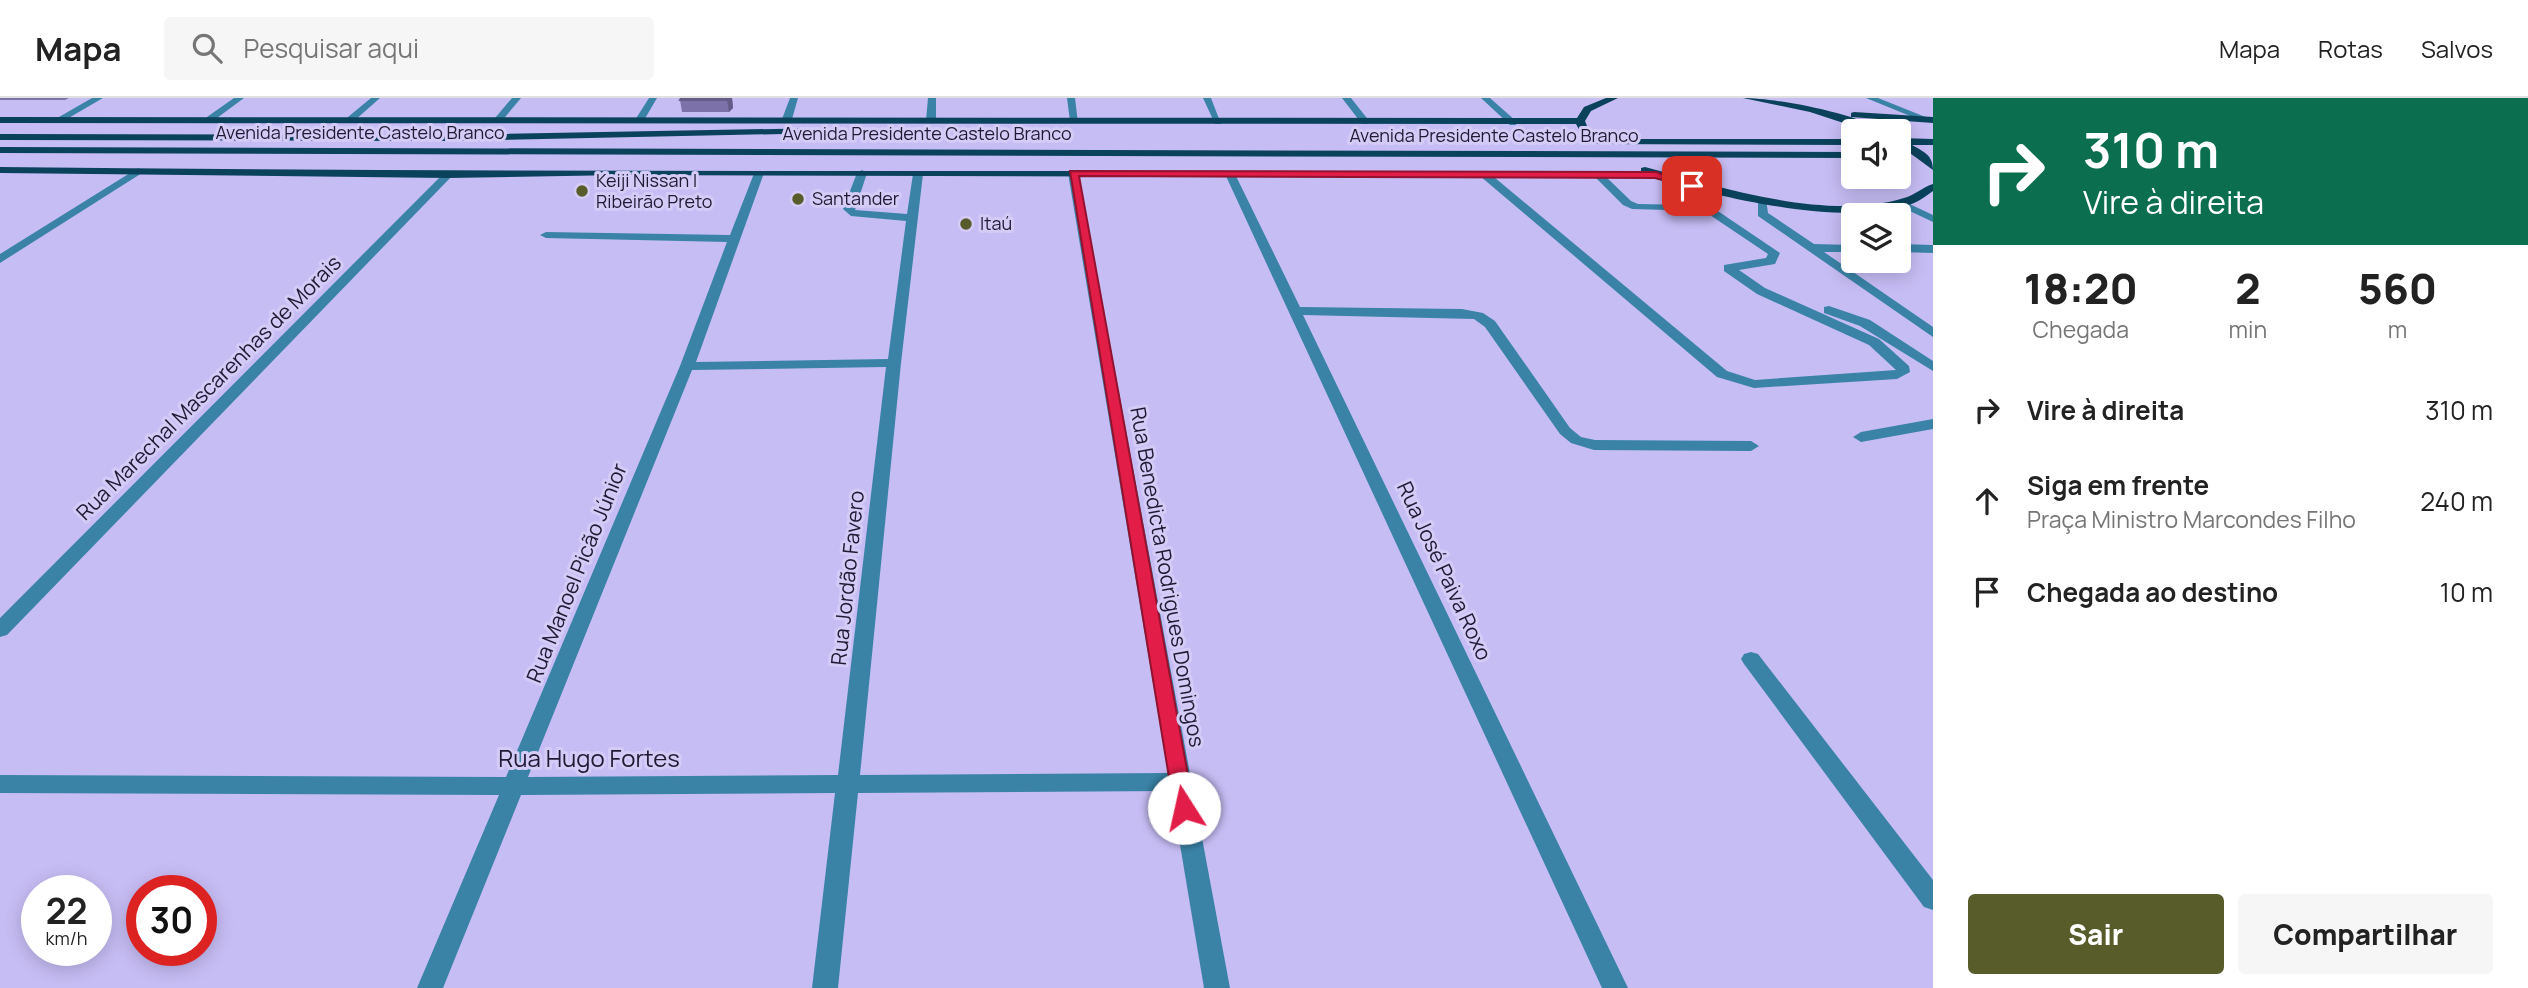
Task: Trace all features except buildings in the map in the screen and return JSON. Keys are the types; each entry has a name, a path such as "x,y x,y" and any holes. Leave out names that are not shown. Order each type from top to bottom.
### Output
{"main road":[{"path":"1615,98 1587,109 1580,123 1589,139 1607,153 1636,167 1692,186 1762,201 1840,208 1907,201 1933,187"},
{"path":"1747,98 1812,110 1879,118 1931,120"},
{"path":"1812,110 1841,119"},
{"name":"Avenida Presidente Castelo Branco","path":"0,120 787,119 1580,123"},
{"path":"402,138 577,133 874,131 1011,122"},
{"path":"0,129 135,137"},
{"name":"Avenida Presidente Castelo Branco","path":"0,137 832,140"},
{"name":"Avenida Presidente Castelo Branco","path":"1583,142 1841,142"},
{"path":"1911,142 1933,142"},
{"path":"1911,149 1926,158 1933,167"},
{"name":"Avenida Presidente Castelo Branco","path":"0,151 1841,155"},
{"path":"425,151 859,173"},
{"path":"1911,155 1933,155"},
{"name":"Avenida Presidente Castelo Branco","path":"0,170 448,175 1656,175"}],"street":[{"path":"57,121 99,98"},
{"path":"210,119 240,98"},
{"path":"351,119 376,98"},
{"path":"498,120 517,98"},
{"path":"640,120 653,98"},
{"path":"787,119 794,98"},
{"path":"930,120 932,98"},
{"path":"1071,98 1076,121"},
{"path":"1207,98 1218,122"},
{"path":"1346,98 1365,122"},
{"path":"1485,98 1513,123"},
{"path":"1870,98 1931,120"},
{"path":"0,259 138,171"},
{"name":"Rua Manoel Picão Júnior","path":"430,988 687,366 759,173"},
{"path":"859,173 849,209 851,213 912,218"},
{"name":"Rua Benedicta Rodrigues Domingos","path":"1073,173 1217,988"},
{"name":"Rua Jordão Favero","path":"825,988 894,363 918,174"},
{"name":"Rua José Paiva Roxo","path":"1230,174 1615,988"},
{"path":"1484,174 1722,374 1754,384 1897,375 1903,372 1904,369 1874,342 1761,291 1728,268 1770,261 1774,253 1695,200 1692,186"},
{"name":"Rua Marechal Mascarenhas de Morais","path":"0,630 448,175"},
{"path":"1598,175 1627,203 1636,207 1706,208"},
{"path":"1762,201 1762,214 1933,333"},
{"path":"1907,201 1933,209"},
{"path":"1907,201 1933,219"},
{"path":"546,235 735,239"},
{"path":"1810,247 1841,248"},
{"path":"1911,248 1933,249"},
{"path":"1777,297 1850,316 1866,323 1933,367"},
{"path":"1295,311 1462,313 1478,316 1490,324 1565,431 1576,440 1594,445 1751,446"},
{"path":"687,366 894,363"},
{"path":"1861,437 1933,425"},
{"path":"1751,659 1933,899"},
{"name":"Rua Hugo Fortes","path":"0,784 513,786 1179,782"}],"place":[{"name":"Keiji Nissan | Ribeirão Preto","path":"582,191"},
{"name":"Santander","path":"798,199"},
{"name":"Itaú","path":"966,224"}],"route":[{"path":"1184,808 1073,173 1656,175 1692,186"}]}
